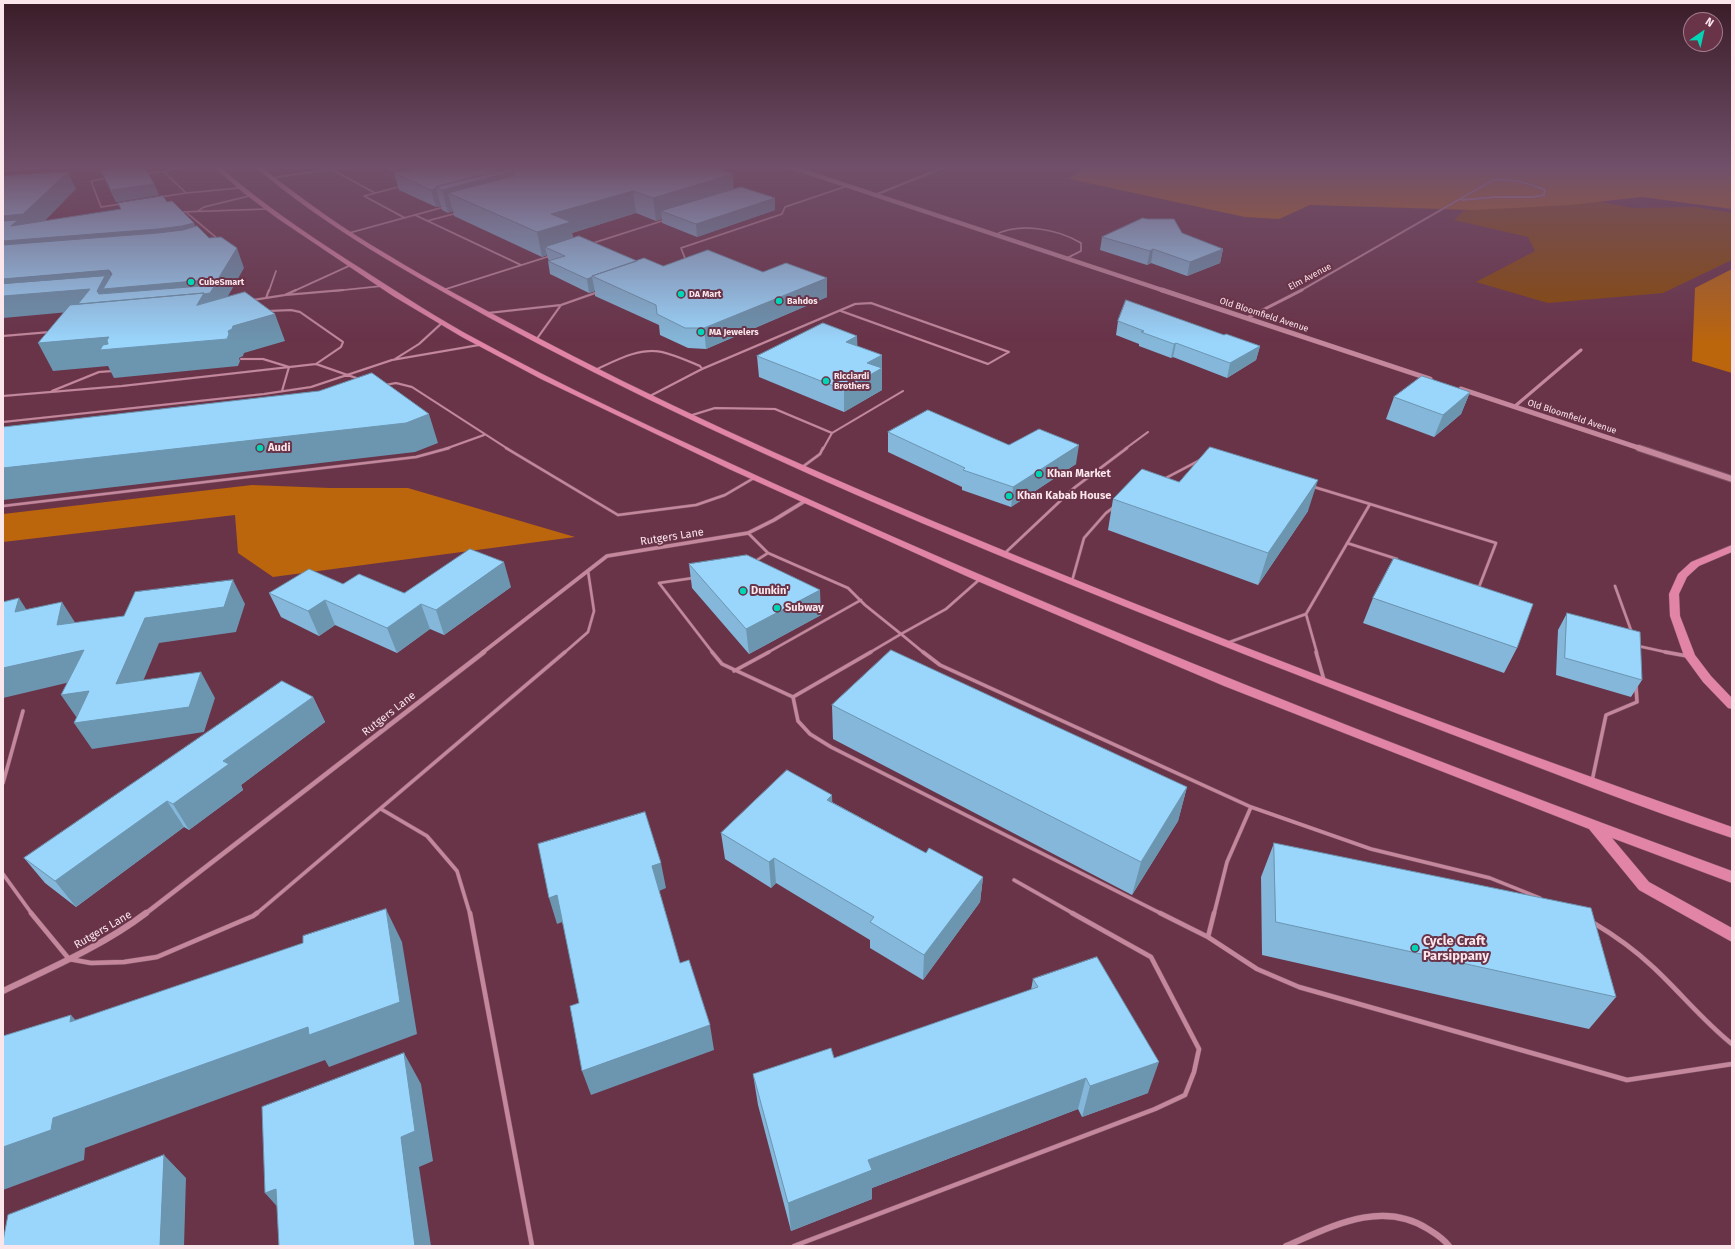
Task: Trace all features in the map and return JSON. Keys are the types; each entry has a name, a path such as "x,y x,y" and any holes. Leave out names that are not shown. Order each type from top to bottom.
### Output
{"highway":[{"path":"290,225 382,286 481,344 624,416 754,478 980,579 1371,741 1732,877"},
{"path":"338,225 443,290 536,340 687,416 801,468 1071,583 1591,782 1732,833"},
{"path":"1732,548 1712,555 1695,564 1682,576 1674,594 1675,616 1690,656 1707,679 1732,705"},
{"path":"1594,826 1644,886 1732,936"}],"street":[{"name":"Old Bloomfield Avenue","path":"968,225 1433,380"},
{"name":"Elm Avenue","path":"1247,318 1332,274 1418,225"},
{"path":"1514,406 1581,350"},
{"name":"Old Bloomfield Avenue","path":"1455,387 1732,479"},
{"name":"Rutgers Lane","path":"3,991 69,959 132,924 607,556 748,533 774,520 805,500"},
{"path":"1286,1246 1347,1221 1387,1214 1405,1216 1426,1225 1449,1246"}],"lane":[{"path":"202,225 218,239 213,241"},
{"path":"349,233 378,225"},
{"path":"437,225 521,265"},
{"path":"588,244 649,225"},
{"path":"686,261 680,248 748,225"},
{"path":"995,234 1008,229 1049,232 1070,237 1080,243 1082,251 1067,258"},
{"path":"443,290 551,256"},
{"path":"284,295 350,265"},
{"path":"266,298 276,271"},
{"path":"248,300 284,295 382,286"},
{"path":"487,313 560,306 605,290"},
{"path":"648,397 702,369 855,304 871,303 1009,352 988,364 841,311"},
{"path":"536,340 560,306"},
{"path":"264,312 280,310 300,312 343,342 341,347 316,364"},
{"path":"392,360 419,344 442,322"},
{"path":"3,336 52,332"},
{"path":"3,422 282,391 321,385 392,360 481,344"},
{"path":"594,370 640,352 657,351 667,353 700,366 702,369"},
{"path":"241,359 263,358 289,367"},
{"path":"3,396 122,386 316,364 351,375 364,381"},
{"path":"282,391 289,367"},
{"path":"49,392 99,372 119,370"},
{"path":"381,386 396,383 412,387 484,435 618,515 696,505 725,495 754,478"},
{"path":"801,468 820,454 832,433 904,391"},
{"path":"687,416 715,408 775,409 832,433"},
{"path":"1003,554 1074,488 1148,432"},
{"path":"3,506 416,457 450,448 484,435"},
{"path":"1163,479 1202,458"},
{"path":"1308,485 1496,543 1479,586 1472,584"},
{"path":"1226,643 1306,614 1370,504"},
{"path":"1071,583 1084,538 1106,513 1118,505"},
{"path":"748,533 768,553 848,588 901,634 940,665 1251,807 1372,849 1490,878 1546,901"},
{"path":"1348,543 1399,560"},
{"path":"748,566 768,553"},
{"path":"3,874 25,905 69,959 91,963 124,962 157,957 253,916 588,632 594,611 588,571"},
{"path":"695,578 658,583 722,664 734,671 793,697"},
{"path":"793,697 946,609 980,579"},
{"path":"1615,586 1633,638"},
{"path":"734,671 861,600"},
{"path":"1306,614 1324,681"},
{"path":"1636,652 1636,645 1690,656"},
{"path":"1591,782 1606,716 1637,702 1636,680"},
{"path":"793,697 798,722 810,734 831,747 1208,937 1258,970 1299,986 1627,1080 1732,1064"},
{"path":"3,783 23,711"},
{"path":"1208,937 1227,862 1251,807"},
{"path":"381,809 427,836 457,871 470,913 532,1246"},
{"path":"794,1246 1148,1111 1185,1095 1194,1072 1199,1049 1151,957 1014,880"},
{"path":"1587,920 1606,930 1642,957 1716,1032 1732,1044"}],"shaded area":[{"path":"1477,225 1732,225 1732,260 1663,293 1548,303 1476,282 1535,251 1528,237"},
{"path":"1732,269 1732,373 1692,361 1695,288"},
{"path":"252,485 330,488 408,488 575,537 273,577 238,553 235,515 3,542 3,514"}],"building":[{"path":"3,225 185,225 158,229 3,241"},
{"path":"522,225 560,225 537,232"},
{"path":"1127,225 1178,225 1182,233 1223,249 1190,262 1153,249 1150,251 1102,237"},
{"path":"197,226 209,238 221,237 237,248 218,279 103,289 112,274 109,270 3,279 3,245 158,233 183,230"},
{"path":"579,236 637,261 587,279 548,261 565,256 545,247"},
{"path":"708,250 763,272 786,263 827,278 704,328 685,328 657,314 656,305 592,276 644,258 663,266"},
{"path":"105,276 97,291 99,294 215,285 210,293 204,294 78,304 90,289 3,296 3,284"},
{"path":"245,292 275,314 233,326 232,329 228,331 229,334 227,339 100,350 103,345 108,344 107,340 109,337 38,343 70,305 204,293 197,305"},
{"path":"1126,300 1224,335 1226,334 1260,346 1230,363 1176,343 1174,344 1141,332 1144,331 1118,321"},
{"path":"823,323 857,336 846,342 882,355 867,363 882,368 844,390 757,356"},
{"path":"372,373 429,414 406,423 3,468 3,427 319,391"},
{"path":"1422,376 1470,392 1443,415 1394,397"},
{"path":"928,410 1009,445 1039,429 1079,445 1013,487 963,470 965,468 888,432"},
{"path":"1210,447 1318,480 1268,553 1113,499 1142,469 1179,482"},
{"path":"470,549 504,562 436,610 421,604 387,628 325,600 308,611 269,593 309,569 343,584 359,574 404,593"},
{"path":"747,555 820,590 746,629 689,564"},
{"path":"1394,558 1533,604 1517,648 1373,598"},
{"path":"233,580 224,607 145,618 116,684 201,672 189,707 74,723 89,691 61,695 84,650 3,668 3,602 19,598 15,612 62,602 57,625 124,616 135,592"},
{"path":"1567,613 1640,632 1642,680 1565,658"},
{"path":"891,650 1187,787 1141,862 832,705"},
{"path":"282,681 313,697 223,761 229,764 173,804 167,801 55,881 24,858"},
{"path":"787,770 832,795 827,800 926,853 929,848 983,877 924,955 870,922 874,917 774,858 769,862 721,833"},
{"path":"645,812 661,863 652,866 680,963 689,960 710,1025 582,1071 570,1006 579,1003 557,895 549,898 538,844"},
{"path":"1274,843 1591,908 1616,997 1276,922"},
{"path":"386,909 400,1002 309,1035 308,1027 53,1118 51,1130 3,1147 3,1036 71,1015 70,1022 303,943 303,936"},
{"path":"1097,957 1159,1062 1090,1086 1086,1078 868,1160 872,1170 788,1203 753,1074 831,1048 834,1058 1038,987 1033,979"},
{"path":"404,1053 415,1131 401,1137 415,1246 279,1246 276,1189 265,1193 262,1107"},
{"path":"164,1155 160,1246 3,1246 8,1215"}],"place":[{"name":"CubeSmart","path":"191,282"},
{"name":"DA Mart","path":"681,294"},
{"name":"Bahdos","path":"779,301"},
{"name":"MA Jewelers","path":"701,332"},
{"name":"Ricciardi Brothers","path":"826,381"},
{"name":"Audi","path":"260,448"},
{"name":"Khan Market","path":"1039,474"},
{"name":"Khan Kabab House","path":"1009,496"},
{"name":"Dunkin'","path":"743,591"},
{"name":"Subway","path":"777,608"},
{"name":"Cycle Craft Parsippany","path":"1415,948"}]}
